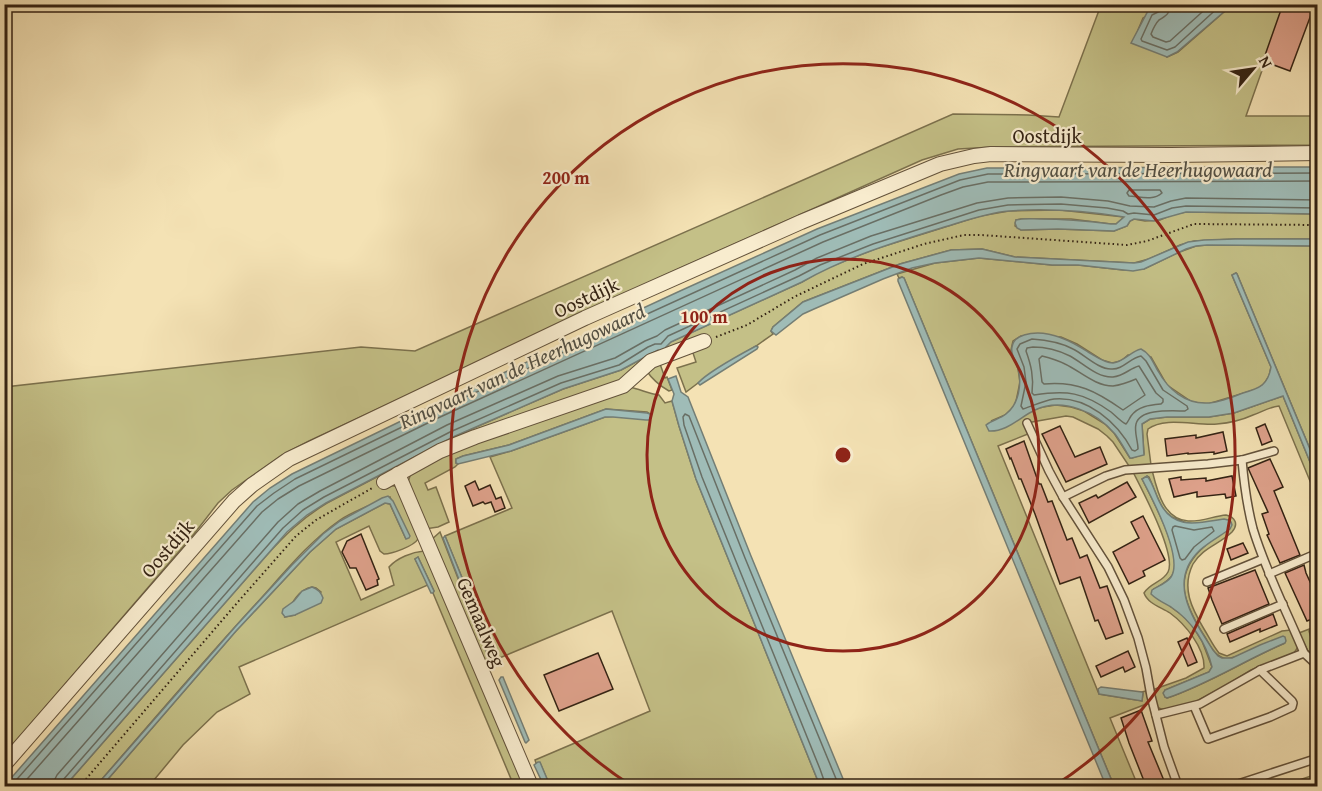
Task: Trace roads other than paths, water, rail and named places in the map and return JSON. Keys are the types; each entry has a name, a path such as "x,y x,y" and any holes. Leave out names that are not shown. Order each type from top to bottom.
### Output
{"street":[{"name":"Oostdijk","path":"4,765 234,501 252,485 299,455 585,318 801,222 927,169 956,160 991,154 1317,153"},
{"path":"384,482 440,451 623,386 651,361 704,341"},
{"name":"Gemaalweg","path":"398,474 531,786"}],"lane":[{"path":"1027,423 1063,497 1108,567 1124,600 1141,646 1164,747 1178,786"},
{"path":"1063,497 1106,476 1125,470 1242,460 1274,452"},
{"path":"1242,460 1247,500 1263,558 1304,653 1317,666"},
{"path":"1269,574 1317,553"},
{"path":"1207,582 1263,558"},
{"path":"1224,629 1283,604"},
{"path":"1156,715 1194,706 1260,669 1304,653"},
{"path":"1194,706 1208,739 1292,707 1293,703 1260,669"},
{"path":"1232,786 1317,758"}],"water":[{"path":"1167,4 1232,5 1177,52 1167,57 1131,43 1149,9"},
{"name":"Ringvaart van de Heerhugowaard","path":"1317,167 1317,214 1186,212 1154,221 1134,219 1127,226 1114,231 1021,230 1015,223 1016,220 1028,219 1116,224 1124,217 1081,212 1009,211 982,216 921,234 851,258 671,342 666,347 670,359 662,362 658,350 621,370 563,389 453,437 326,503 287,532 65,786 5,786 253,502 292,474 432,406 817,229 959,174 987,168"},
{"path":"1235,239 1317,239 1317,246 1196,246 1144,269 1133,271 979,258 935,263 912,268 883,279 814,309 803,314 776,335 771,331 803,302 900,264 951,250 982,249 1015,257 1134,263 1188,242"},
{"path":"1236,273 1317,466 1317,479 1283,396 1234,413 1209,417 1150,419 1142,424 1144,455 1132,458 1108,426 1089,413 1068,406 1046,406 1035,410 1008,427 989,431 986,425 1004,416 1017,399 1019,374 1012,352 1013,342 1019,337 1032,333 1057,336 1110,363 1121,361 1141,349 1149,356 1162,378 1172,389 1184,398 1199,403 1216,402 1259,387 1268,378 1271,367 1232,275"},
{"path":"902,277 1114,786 1106,786 898,281"},
{"path":"756,346 757,349 700,385 698,383 717,368"},
{"path":"676,376 681,392 688,397 846,786 820,786 696,479 672,401 674,394 668,379"},
{"path":"606,409 647,413 651,417 650,420 646,420 605,417 511,451 456,463 456,459 463,456 509,445"},
{"path":"1147,476 1159,501 1171,517 1187,523 1224,519 1232,523 1230,529 1200,550 1190,562 1185,575 1184,588 1192,614 1218,656 1232,658 1283,636 1286,641 1212,679 1167,698 1163,693 1165,690 1209,672 1212,667 1206,649 1192,626 1179,613 1151,594 1152,590 1171,577 1174,568 1165,528 1142,479"},
{"path":"388,496 393,501 409,538 406,539 390,504 385,503 336,529 310,552 236,631 102,786 96,786 236,626 323,534 340,521"},
{"path":"445,536 494,658 489,658 443,538"},
{"path":"418,557 434,591 433,593 415,559"},
{"path":"312,587 321,594 323,598 321,603 285,617 282,613 283,609 302,591"},
{"path":"503,677 529,740 526,743 499,680"},
{"path":"1101,687 1142,692 1142,701 1099,694 1098,689"},
{"path":"538,762 550,786 544,786 534,765"}]}
